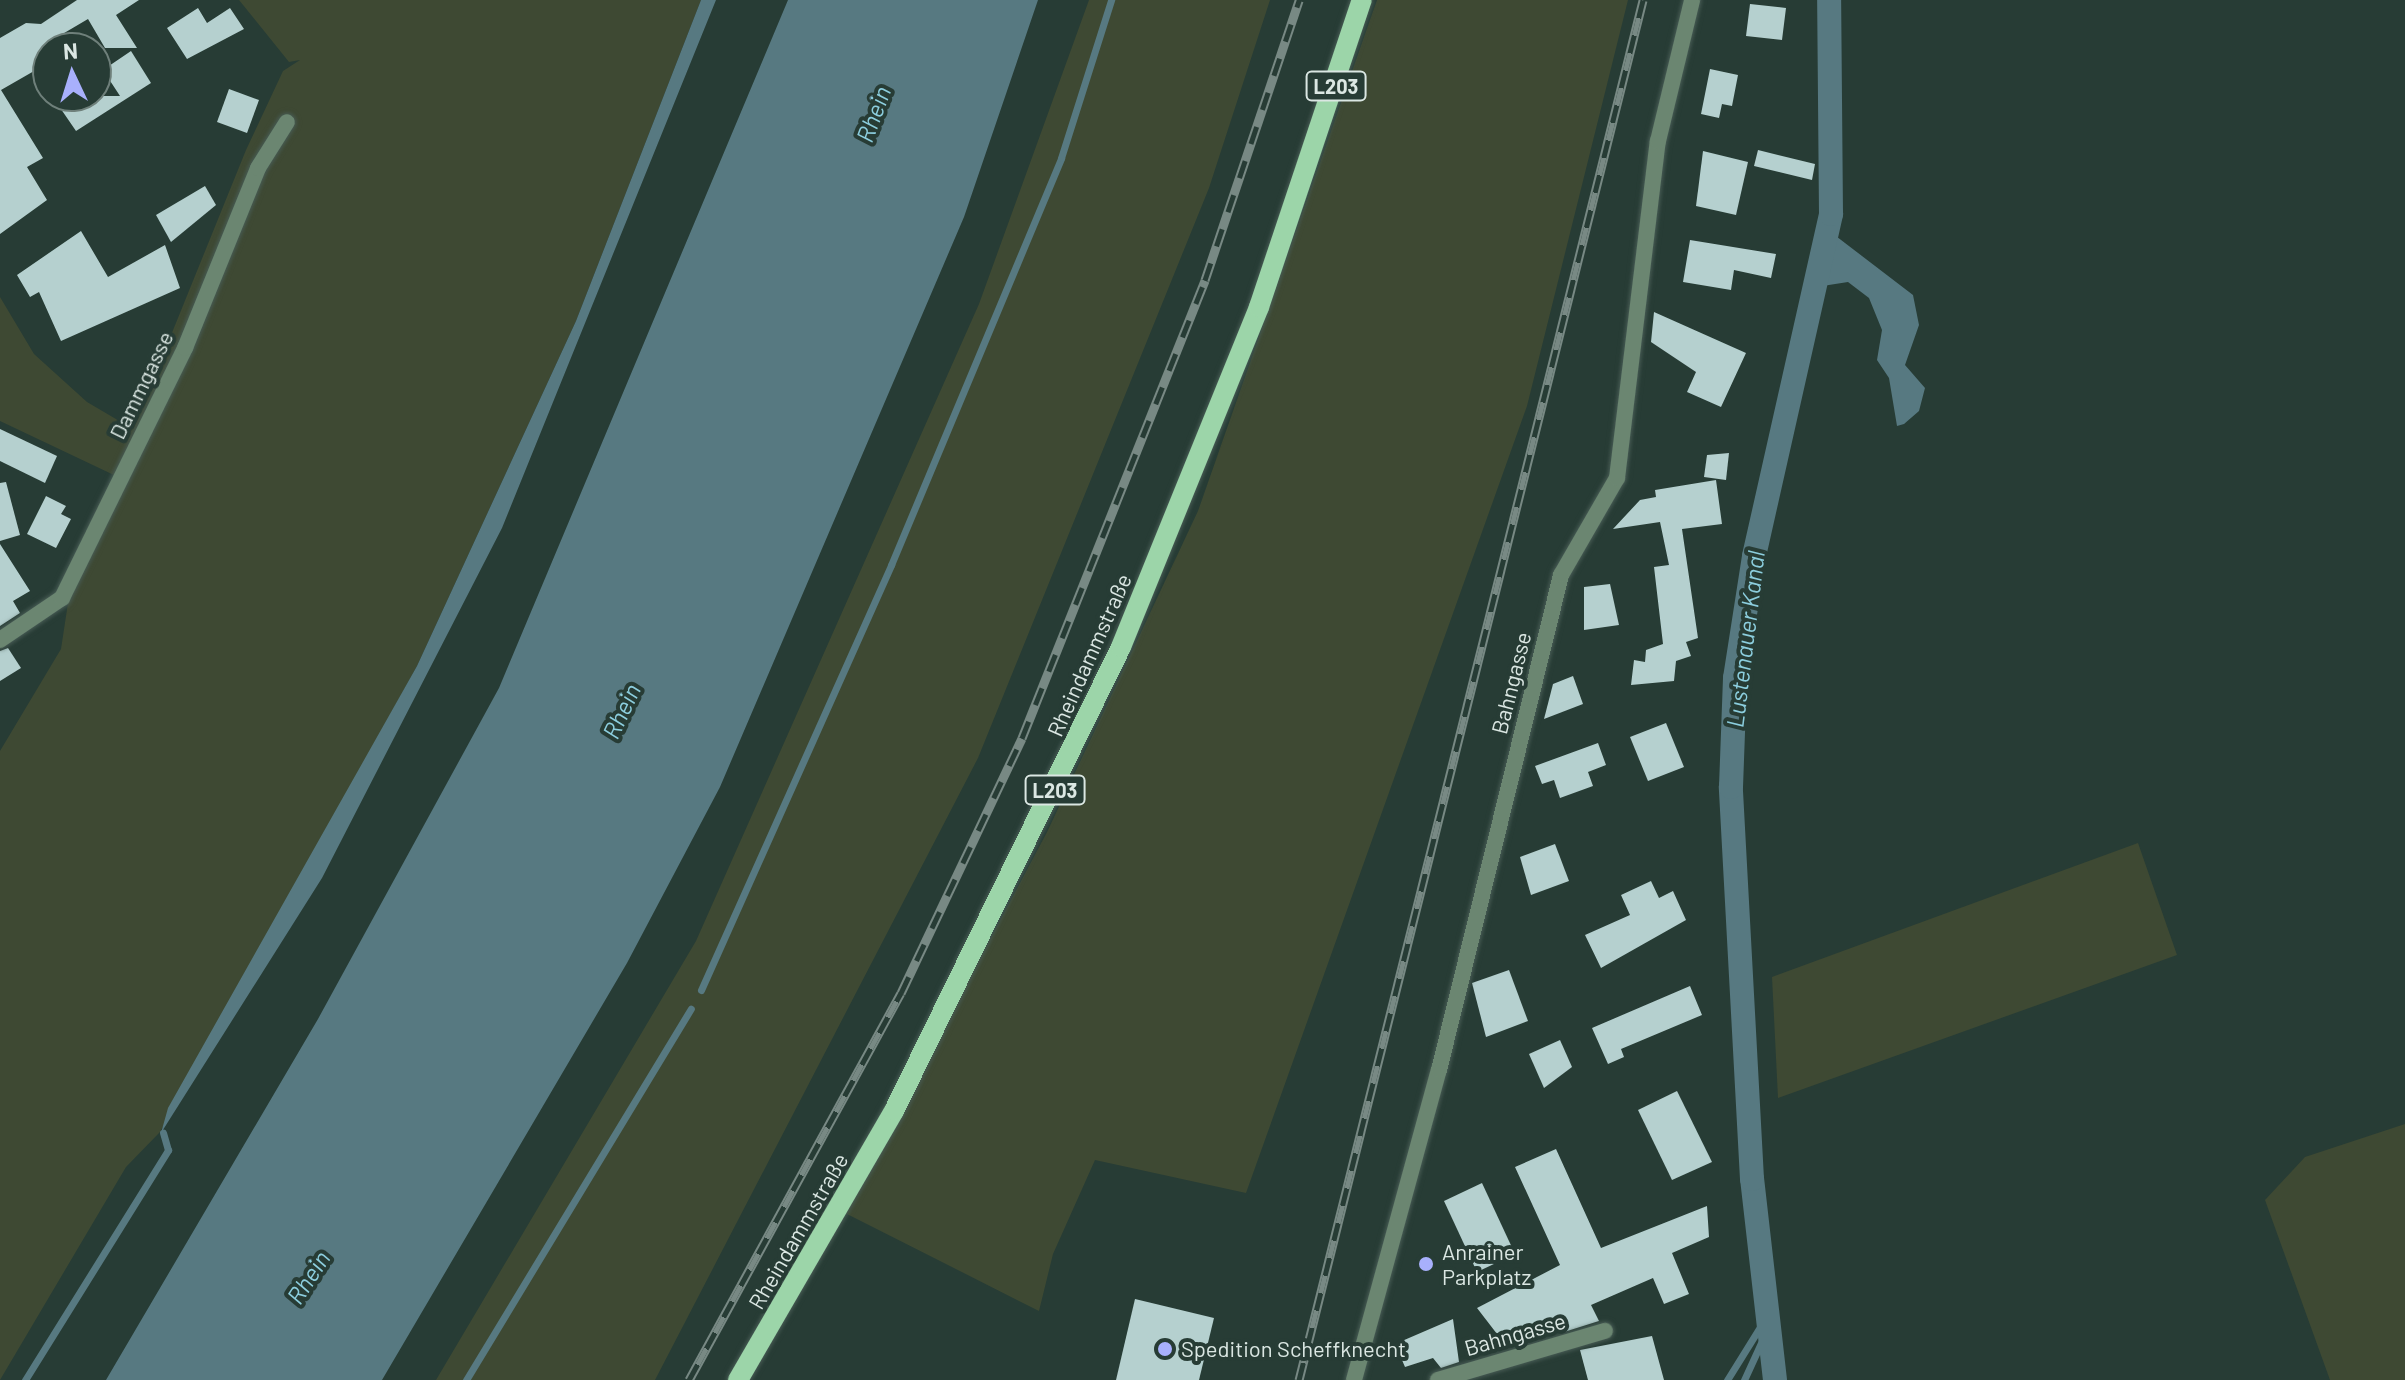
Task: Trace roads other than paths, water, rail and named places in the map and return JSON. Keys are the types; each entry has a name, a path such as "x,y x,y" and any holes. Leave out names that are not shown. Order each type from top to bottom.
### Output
{"main road":[{"name":"Rheindammstraße","path":"738,1380 894,1111 1121,647 1259,307 1362,0"}],"street":[{"name":"Bahngasse","path":"1354,1380 1395,1244 1561,575 1617,478 1658,141 1692,0"},
{"name":"Dammgasse","path":"0,640 62,598 185,348 258,168 287,122"},
{"name":"Bahngasse","path":"1438,1380 1605,1331"}],"water":[{"path":"701,0 716,0 502,528 322,878 161,1133 168,1108 417,666 576,321"},
{"name":"Rhein","path":"788,0 1038,0 964,217 720,787 627,963 382,1380 106,1380 318,1019 499,688"},
{"path":"1828,230 1913,295 1919,325 1905,365 1925,388 1919,411 1904,424 1897,426 1889,378 1877,360 1882,330 1869,298 1848,282 1816,287"}],"waterway":[{"path":"701,990 891,565 1061,158 1111,0"},
{"name":"Lustenauer Kanal","path":"1775,1380 1752,1179 1731,787 1735,678 1754,556 1831,214 1829,0"},
{"path":"466,1380 691,1009"},
{"path":"25,1380 168,1150 163,1133"},
{"path":"1727,1380 1765,1319"},
{"path":"1744,1380 1766,1332"}],"railway":[{"path":"689,1380 901,993 1022,738 1205,280 1299,0"},
{"path":"1299,1380 1643,0"}],"place":[{"name":"Anrainer Parkplatz","path":"1426,1264"},
{"name":"Spedition Scheffknecht","path":"1165,1349"}]}
